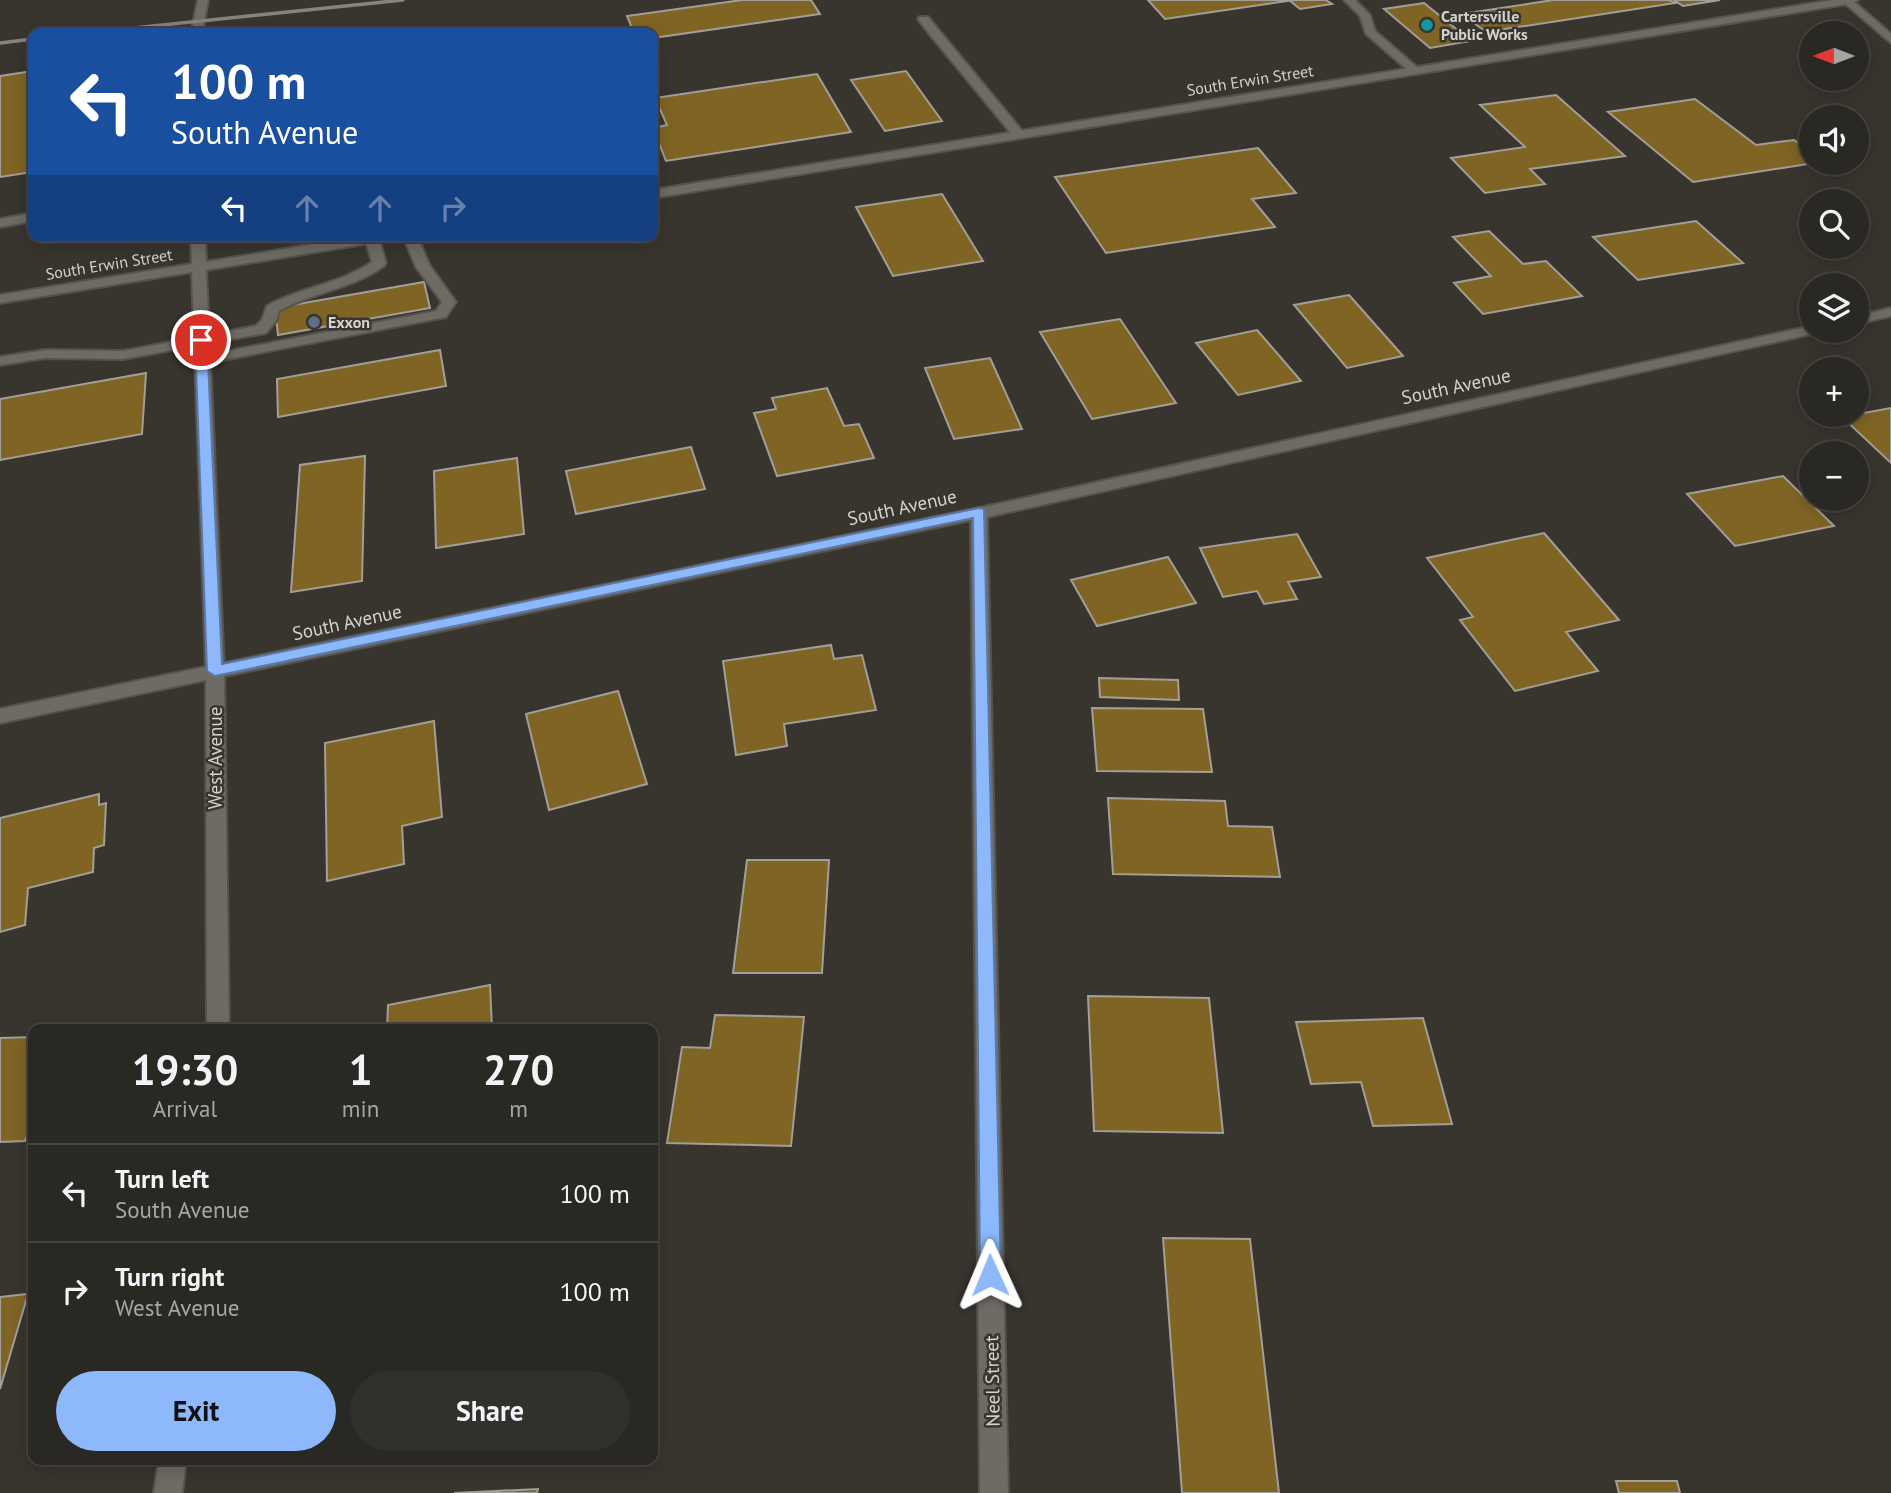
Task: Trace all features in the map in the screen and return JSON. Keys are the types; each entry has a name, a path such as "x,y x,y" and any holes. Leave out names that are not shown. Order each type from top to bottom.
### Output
{"street":[{"path":"197,28 204,0"},
{"path":"1349,0 1365,15 1370,32 1415,71"},
{"path":"1849,0 1891,40"},
{"name":"South Erwin Street","path":"658,193 1849,0"},
{"path":"924,19 951,57 986,93 1018,135"},
{"path":"0,223 28,219"},
{"name":"West Avenue","path":"198,242 215,671 218,1024"},
{"name":"South Erwin Street","path":"0,299 353,242"},
{"path":"0,361 45,354 123,355 261,330 269,321 272,309 285,300 363,276 379,263 373,242"},
{"path":"202,360 441,314 449,302 423,267 413,242"},
{"path":"1869,317 1891,312"},
{"name":"South Avenue","path":"0,716 979,513 1799,333"},
{"name":"Neel Street","path":"979,513 993,1493"},
{"path":"167,1493 172,1465"}],"building":[{"path":"742,0 811,0 820,14 658,37 658,28 632,28 627,16"},
{"path":"1148,0 1285,0 1287,1 1165,19"},
{"path":"1289,0 1326,0 1332,4 1300,9"},
{"path":"1553,0 1669,0 1675,3 1486,32 1462,14"},
{"path":"1674,0 1720,0 1683,6"},
{"name":"Cartersville Public Works","path":"1424,3 1471,41 1430,48 1384,9"},
{"path":"906,71 942,121 885,131 851,80"},
{"path":"28,72 28,173 0,177 0,76"},
{"path":"817,74 851,132 666,161 658,141 658,127 667,125 658,105 658,98"},
{"path":"1556,95 1625,156 1530,169 1545,184 1485,193 1451,158 1525,147 1480,105"},
{"path":"1695,99 1756,145 1794,140 1799,144 1799,165 1693,182 1608,112"},
{"path":"1258,148 1296,193 1252,199 1275,227 1106,253 1055,177"},
{"path":"942,194 983,261 893,276 856,207"},
{"path":"1696,221 1743,263 1638,280 1593,237"},
{"path":"1489,231 1523,264 1546,261 1582,296 1483,314 1454,283 1491,276 1453,237"},
{"name":"Exxon","path":"424,282 430,308 278,335 275,308"},
{"path":"1349,295 1403,356 1347,368 1294,305"},
{"path":"1120,319 1176,403 1092,419 1040,332"},
{"path":"1257,330 1301,381 1238,395 1196,343"},
{"path":"440,350 446,386 278,417 277,379"},
{"path":"990,358 1022,429 954,439 925,368"},
{"path":"146,373 142,434 0,460 0,399"},
{"path":"827,388 844,426 859,424 874,458 777,476 754,413 776,409 772,398"},
{"path":"1891,408 1891,463 1853,427 1869,427 1869,412"},
{"path":"691,447 705,489 576,514 566,471"},
{"path":"365,456 362,581 291,592 300,465"},
{"path":"517,458 524,534 436,548 434,471"},
{"path":"1783,476 1799,492 1799,511 1819,511 1834,526 1735,546 1687,494"},
{"path":"1544,533 1619,620 1566,632 1598,671 1515,691 1460,620 1473,617 1427,558"},
{"path":"1297,534 1321,577 1288,582 1297,599 1264,604 1257,591 1223,597 1200,548"},
{"path":"1168,557 1196,603 1097,626 1071,580"},
{"path":"831,645 834,659 862,655 876,710 784,724 787,746 736,755 723,661"},
{"path":"1099,678 1178,680 1179,700 1100,697"},
{"path":"618,691 647,784 549,810 526,714"},
{"path":"1092,708 1203,709 1212,772 1097,771"},
{"path":"434,721 442,817 402,826 404,864 327,881 325,743"},
{"path":"99,794 99,805 106,803 104,845 94,848 93,872 28,888 25,925 0,932 0,818"},
{"path":"1108,798 1225,801 1228,826 1272,827 1280,877 1113,874"},
{"path":"747,860 829,860 822,973 733,973"},
{"path":"490,985 492,1024 387,1024 388,1005"},
{"path":"1088,996 1209,998 1223,1133 1094,1131"},
{"path":"715,1015 804,1017 791,1146 667,1143 682,1047 710,1048"},
{"path":"1423,1018 1452,1124 1373,1126 1361,1082 1311,1084 1296,1022"},
{"path":"28,1037 28,1134 25,1141 0,1142 0,1038"},
{"path":"1163,1238 1250,1239 1279,1493 1182,1493"},
{"path":"28,1294 0,1389 0,1297"},
{"path":"1616,1481 1677,1481 1680,1493 1619,1493"},
{"path":"538,1489 537,1493 454,1493"}],"railway":[{"path":"133,28 403,0"},
{"path":"0,43 28,40"}],"place":[{"name":"Cartersville Public Works","path":"1427,25"},
{"name":"Exxon","path":"314,322"}],"route":[{"path":"201,340 215,671 979,513 990,1275"}]}
